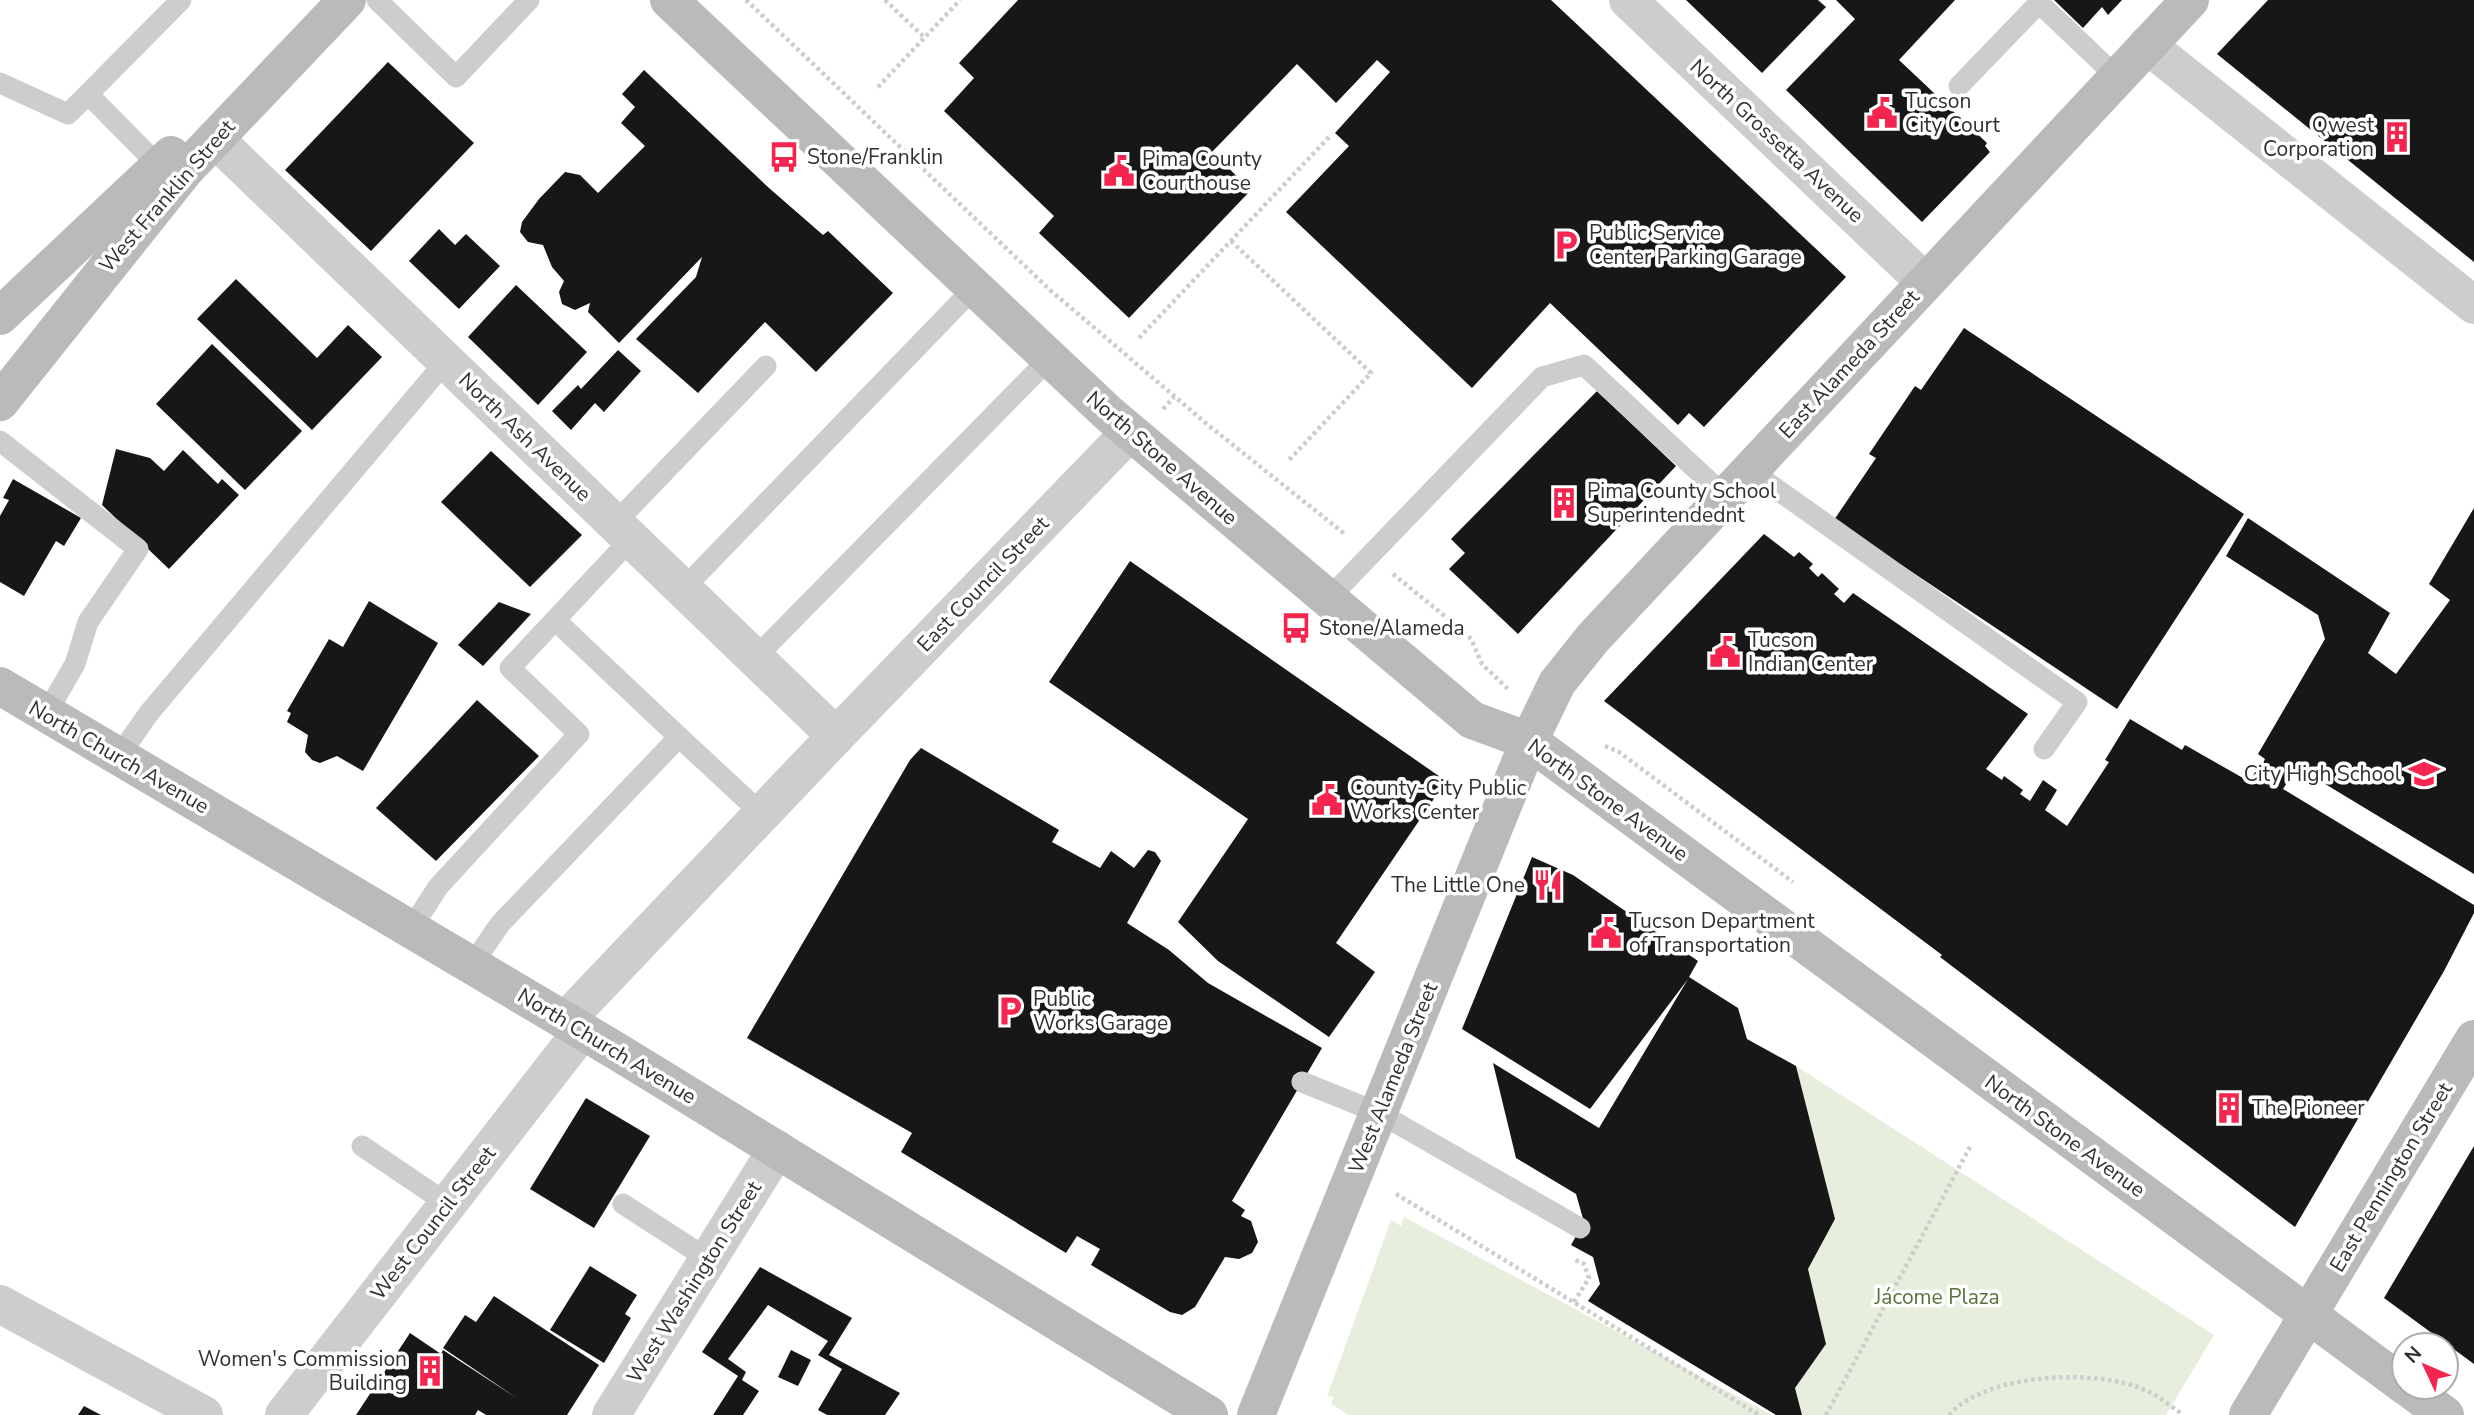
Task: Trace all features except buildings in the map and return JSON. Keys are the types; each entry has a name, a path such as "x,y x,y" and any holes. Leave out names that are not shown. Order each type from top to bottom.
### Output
{"street":[{"name":"West Franklin Street","path":"0,402 145,217 347,0"},
{"name":"North Stone Avenue","path":"669,0 1130,432 1472,720 1486,728 1511,733 1528,741 2390,1374"},
{"name":"North Grossetta Avenue","path":"1628,0 1925,282"},
{"name":"East Alameda Street","path":"1528,741 1557,683 1574,659 2190,0"},
{"path":"0,316 159,166 312,37"},
{"path":"2147,45 2474,306"},
{"name":"North Ash Avenue","path":"215,139 836,736"},
{"name":"East Council Street","path":"836,736 1130,432"},
{"name":"North Church Avenue","path":"0,686 574,1026 1209,1415"},
{"name":"West Council Street","path":"284,1415 448,1204 574,1026 762,814 836,736"},
{"name":"West Alameda Street","path":"1256,1415 1528,741"},
{"name":"East Pennington Street","path":"2248,1415 2474,1039"},
{"name":"West Washington Street","path":"611,1415 777,1149"},
{"path":"0,1304 204,1415"},
{"name":"North Stone Avenue","path":"2426,1401 2445,1415"}],"lane":[{"path":"0,83 68,114 181,0"},
{"path":"377,0 456,77 529,0"},
{"path":"1959,86 2039,3 2117,77"},
{"path":"88,94 159,166"},
{"path":"683,589 975,288"},
{"path":"755,658 1050,358"},
{"path":"118,756 149,713 446,361"},
{"path":"1327,600 1542,377 1584,365 1738,484 2077,702 2044,748"},
{"path":"411,929 438,887 579,734 510,668 555,620 623,531 766,366"},
{"path":"0,441 138,548 88,622 75,664 46,714"},
{"path":"555,620 762,814"},
{"path":"472,965 500,924 679,737"},
{"path":"1302,1082 1379,1113 1580,1228"},
{"path":"362,1146 448,1204"},
{"path":"622,1204 708,1259"}],"path":[{"path":"747,0 1050,290 1208,425 1463,631 1471,639 1482,664 1495,679"},
{"path":"885,0 924,37"},
{"path":"878,87 960,0"},
{"path":"1139,338 1331,136"},
{"path":"1231,240 1371,373 1289,460"},
{"path":"1826,1415 1971,1145"},
{"path":"1396,1194 1759,1415"},
{"path":"1949,1415 1979,1393 2022,1381 2072,1379 2114,1381 2146,1390 2182,1414"}],"green space":[{"name":"Jácome Plaza","path":"1796,1066 2214,1335 2166,1415 1802,1415 1795,1388 1826,1344 1808,1269 1835,1219"},
{"path":"1404,1217 1772,1415 1349,1415 1331,1404 1334,1397 1327,1396 1391,1220 1401,1226"}],"place":[{"name":"Tucson City Court","path":"1882,113"},
{"name":"Qwest Corporation","path":"2397,137"},
{"name":"Stone/Franklin","path":"784,157"},
{"name":"Pima County Courthouse","path":"1119,171"},
{"name":"Public Service Center Parking Garage","path":"1566,245"},
{"name":"Pima County School Superintendednt","path":"1564,503"},
{"name":"Stone/Alameda","path":"1296,628"},
{"name":"Tucson Indian Center","path":"1725,652"},
{"name":"City High School","path":"2424,774"},
{"name":"County-City Public Works Center","path":"1327,800"},
{"name":"The Little One","path":"1548,885"},
{"name":"Tucson Department of Transportation","path":"1606,933"},
{"name":"Public Works Garage","path":"1010,1011"},
{"name":"The Pioneer","path":"2229,1108"},
{"name":"Women's Commission Building","path":"430,1371"}]}
